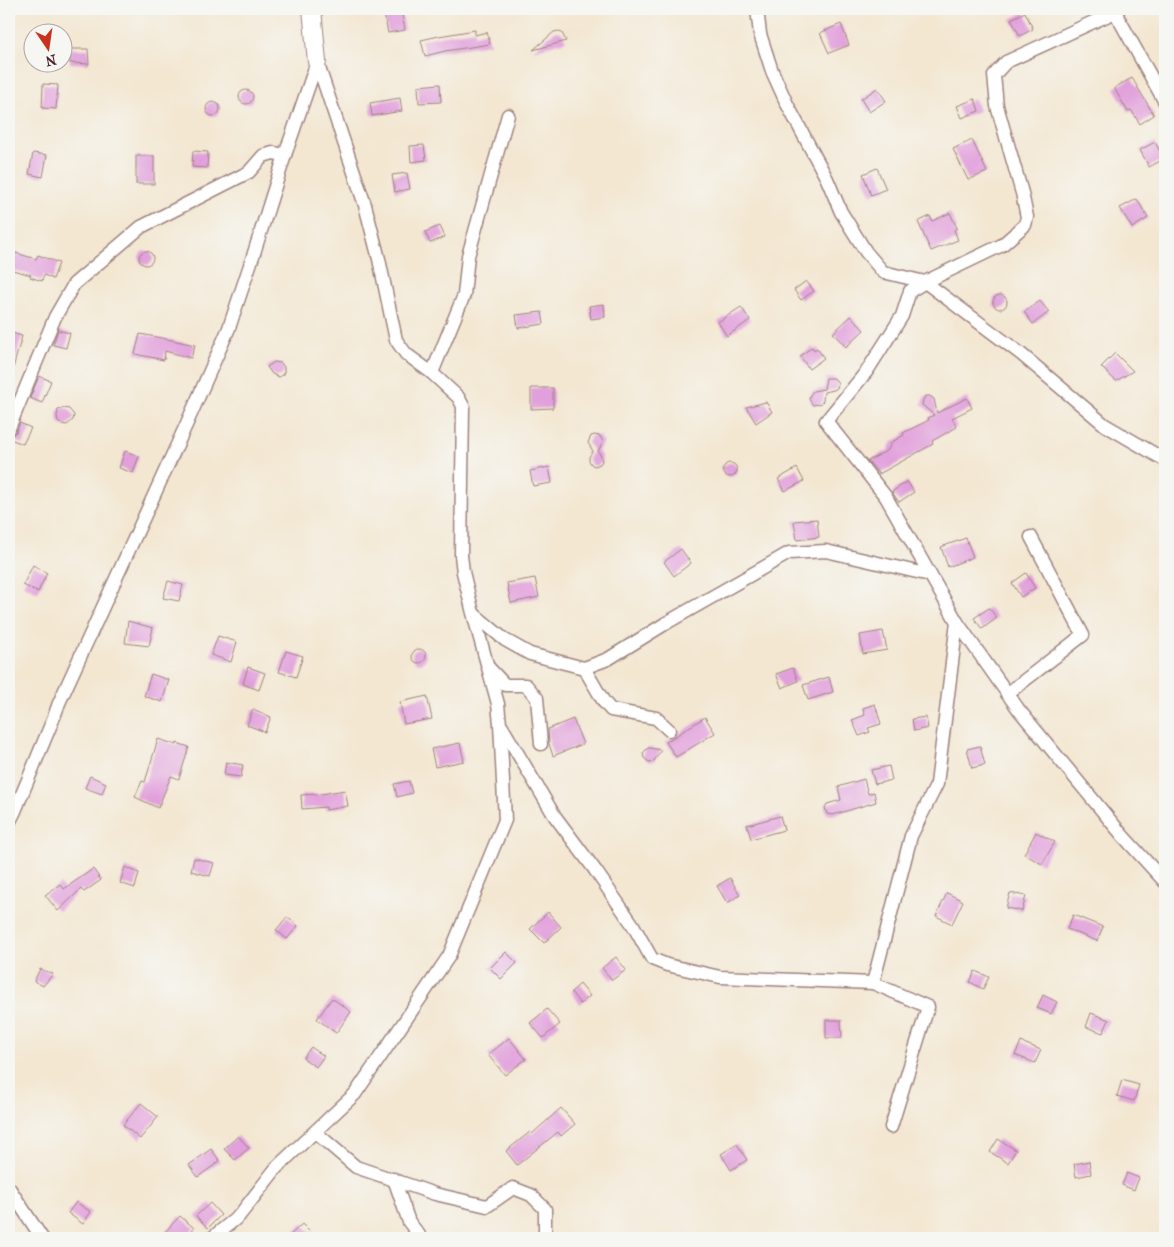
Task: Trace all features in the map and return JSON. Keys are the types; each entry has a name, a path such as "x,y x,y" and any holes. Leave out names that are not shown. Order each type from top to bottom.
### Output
{"main road":[{"path":"312,9 317,62"}],"street":[{"path":"757,9 760,34 772,71 787,104 841,212 866,252 884,272 925,282 1021,354 1105,425 1165,460"},
{"path":"1165,102 1117,11 1006,62 994,75 997,106 1022,193 1027,216 1025,225 1002,245 910,291 902,316 867,371 826,420 886,497 957,622 1007,694 1123,836 1165,882"},
{"path":"9,823 59,703 229,328 317,62"},
{"path":"212,1238 239,1216 277,1168 355,1094 449,956 504,820 498,704 473,613 461,555 463,406 458,397 432,373 406,354 396,340 379,259 365,205 317,62"},
{"path":"432,373 464,295 468,256 508,115"},
{"path":"9,428 54,317 74,284 141,227 249,172 263,156 273,153 285,155"},
{"path":"1007,694 1083,634 1031,537"},
{"path":"473,613 505,640 530,654 584,668 608,659 668,622 789,553 826,551 930,576"},
{"path":"873,983 910,836 937,784 957,622"},
{"path":"488,667 506,685 526,685 537,698 541,744"},
{"path":"584,668 604,702 611,710 656,718 669,730"},
{"path":"500,724 554,815 633,925 652,959 667,966 720,977 873,983 928,1007 891,1127"},
{"path":"315,1132 356,1167 434,1194 487,1206 512,1188 531,1195 545,1209 545,1238"},
{"path":"394,1179 409,1222 419,1235"},
{"path":"9,1188 42,1238"}],"building":[{"path":"383,9 401,9 405,30 388,33"},
{"path":"1025,12 1033,29 1020,36 1011,19"},
{"path":"841,24 849,45 829,53 820,33"},
{"path":"475,30 475,35 487,32 490,44 425,56 421,40"},
{"path":"554,32 562,33 566,41 533,50"},
{"path":"72,49 88,49 89,64 72,63"},
{"path":"1132,78 1154,115 1140,124 1131,110 1128,112 1114,88"},
{"path":"43,84 58,85 56,109 42,108"},
{"path":"440,84 441,102 419,103 418,86"},
{"path":"877,88 886,101 869,112 861,99"},
{"path":"246,90 251,92 253,97 251,102 246,104 241,102 239,97 241,92"},
{"path":"400,98 402,111 372,116 370,103"},
{"path":"975,99 979,111 962,118 957,106"},
{"path":"213,102 218,104 220,109 218,114 213,116 208,114 206,109 208,104"},
{"path":"972,140 987,172 968,180 953,149"},
{"path":"1155,142 1164,159 1149,167 1140,150"},
{"path":"424,145 426,160 411,162 410,146"},
{"path":"193,151 208,152 207,168 192,167"},
{"path":"33,153 47,155 43,177 29,174"},
{"path":"136,156 154,156 154,184 136,184"},
{"path":"877,168 886,189 871,195 863,174"},
{"path":"407,173 410,189 395,192 392,175"},
{"path":"1137,199 1148,218 1132,228 1120,208"},
{"path":"950,213 957,228 954,230 958,240 931,251 918,222 930,216 932,221"},
{"path":"440,226 445,237 430,243 425,232"},
{"path":"9,251 36,259 38,255 59,263 53,279 44,275 42,281 30,277 31,275 9,269"},
{"path":"143,251 149,251 153,258 149,265 143,265 139,261 139,255"},
{"path":"806,281 814,291 801,300 794,290"},
{"path":"997,295 1003,295 1007,302 1003,309 997,309 993,305 993,299"},
{"path":"1040,301 1049,312 1033,324 1024,312"},
{"path":"604,304 605,317 591,319 589,306"},
{"path":"741,307 750,320 727,336 718,322"},
{"path":"542,312 544,324 518,328 516,315"},
{"path":"851,316 864,330 846,347 833,333"},
{"path":"58,330 70,333 66,348 53,345"},
{"path":"9,332 22,336 12,372 9,372"},
{"path":"140,334 195,345 191,358 165,351 164,360 135,354"},
{"path":"812,347 814,350 817,348 824,358 809,369 800,356"},
{"path":"1115,353 1133,371 1116,381 1101,367"},
{"path":"274,362 281,363 284,367 283,374 279,377 272,374 267,367"},
{"path":"39,376 51,381 42,403 30,398"},
{"path":"826,378 834,378 838,383 837,388 824,392 823,401 820,404 813,405 809,399 810,395 813,391 824,389"},
{"path":"531,388 553,388 553,408 531,409"},
{"path":"925,396 930,396 934,399 937,413 967,398 972,408 952,418 957,427 932,441 933,444 879,474 868,461 888,450 892,442 904,435 903,433 929,420 928,418 934,415 922,405"},
{"path":"766,402 772,412 756,423 746,407"},
{"path":"69,409 74,415 73,420 67,425 58,422 58,410"},
{"path":"20,423 31,428 23,444 10,439"},
{"path":"591,436 600,436 603,442 598,451 602,461 595,466 589,461 593,451 588,443"},
{"path":"125,451 139,456 133,473 119,468"},
{"path":"727,463 733,463 737,470 733,477 727,477 723,473 723,467"},
{"path":"549,467 552,483 533,486 530,471"},
{"path":"797,468 804,481 785,491 778,479"},
{"path":"907,481 914,492 899,502 892,492"},
{"path":"817,519 819,537 797,540 794,521"},
{"path":"966,538 973,557 948,567 941,547"},
{"path":"681,549 691,563 674,576 664,562"},
{"path":"33,565 47,573 38,592 23,585"},
{"path":"1026,573 1035,588 1021,597 1012,583"},
{"path":"535,578 539,597 511,603 507,583"},
{"path":"168,581 183,585 179,601 163,598"},
{"path":"989,608 997,618 982,629 974,618"},
{"path":"128,621 153,628 149,646 125,643"},
{"path":"883,631 887,650 863,654 860,635"},
{"path":"218,636 237,642 231,662 211,655"},
{"path":"416,649 422,649 426,656 422,663 416,663 412,659 412,653"},
{"path":"286,651 303,656 296,677 279,672"},
{"path":"248,667 265,673 259,690 243,684"},
{"path":"793,668 798,681 782,688 776,674"},
{"path":"151,674 169,680 162,702 144,696"},
{"path":"829,677 833,692 808,700 803,685"},
{"path":"427,696 432,719 404,724 400,702"},
{"path":"875,704 881,724 868,728 870,732 859,736 852,720 865,715 863,708"},
{"path":"253,709 271,717 265,732 247,725"},
{"path":"705,717 715,733 676,757 666,742"},
{"path":"926,717 928,728 914,731 912,719"},
{"path":"573,719 583,744 553,756 549,744 548,729"},
{"path":"158,739 189,747 179,779 171,776 158,808 135,797 142,781 145,782"},
{"path":"460,743 464,761 435,767 431,749"},
{"path":"980,746 985,765 972,768 967,749"},
{"path":"648,748 661,750 654,761 649,762 644,758 643,753"},
{"path":"226,762 243,765 241,777 224,775"},
{"path":"889,766 892,780 875,784 871,770"},
{"path":"90,776 106,783 102,794 85,788"},
{"path":"864,779 868,794 874,792 876,802 833,815 827,814 825,808 827,804 841,800 838,787"},
{"path":"409,781 412,793 397,797 394,784"},
{"path":"345,790 348,806 326,810 326,807 302,809 301,795 315,795"},
{"path":"780,816 784,830 751,839 747,825"},
{"path":"1036,832 1055,842 1042,864 1024,854"},
{"path":"194,858 214,863 210,876 191,871"},
{"path":"125,867 139,873 135,888 120,883"},
{"path":"93,869 101,880 84,892 81,889 58,911 45,895 60,884 64,889"},
{"path":"730,878 740,895 727,903 717,886"},
{"path":"947,893 963,901 952,924 936,916"},
{"path":"1010,893 1026,896 1022,911 1006,908"},
{"path":"548,912 561,927 544,943 530,929"},
{"path":"1073,915 1103,927 1097,941 1067,929"},
{"path":"287,917 298,926 287,939 276,930"},
{"path":"506,952 517,963 501,979 490,968"},
{"path":"616,957 626,970 612,980 602,968"},
{"path":"40,969 53,974 43,986 34,981"},
{"path":"975,971 989,977 983,989 970,982"},
{"path":"580,984 590,996 580,1004 571,992"},
{"path":"1043,995 1057,1002 1051,1014 1037,1008"},
{"path":"332,998 351,1012 336,1033 317,1019"},
{"path":"547,1009 560,1024 543,1038 530,1023"},
{"path":"1091,1013 1109,1020 1103,1033 1086,1027"},
{"path":"826,1020 841,1020 842,1038 826,1038"},
{"path":"509,1038 526,1059 505,1075 488,1055"},
{"path":"1021,1042 1041,1050 1035,1063 1015,1055"},
{"path":"311,1047 324,1056 316,1067 303,1058"},
{"path":"1122,1080 1139,1085 1134,1101 1117,1096"},
{"path":"141,1103 158,1117 140,1139 123,1125"},
{"path":"561,1108 575,1124 561,1136 558,1132 517,1165 506,1151 530,1132 532,1134"},
{"path":"238,1136 249,1148 235,1160 224,1149"},
{"path":"998,1139 1016,1150 1008,1163 990,1152"},
{"path":"737,1144 747,1160 731,1170 721,1154"},
{"path":"211,1149 220,1161 198,1177 189,1165"},
{"path":"1089,1161 1091,1174 1076,1177 1074,1164"},
{"path":"1127,1173 1139,1178 1134,1190 1122,1185"},
{"path":"76,1202 91,1212 83,1224 68,1213"},
{"path":"210,1203 221,1215 208,1228 196,1216"},
{"path":"180,1216 194,1228 185,1238 159,1238"},
{"path":"302,1224 316,1238 287,1238"}]}
